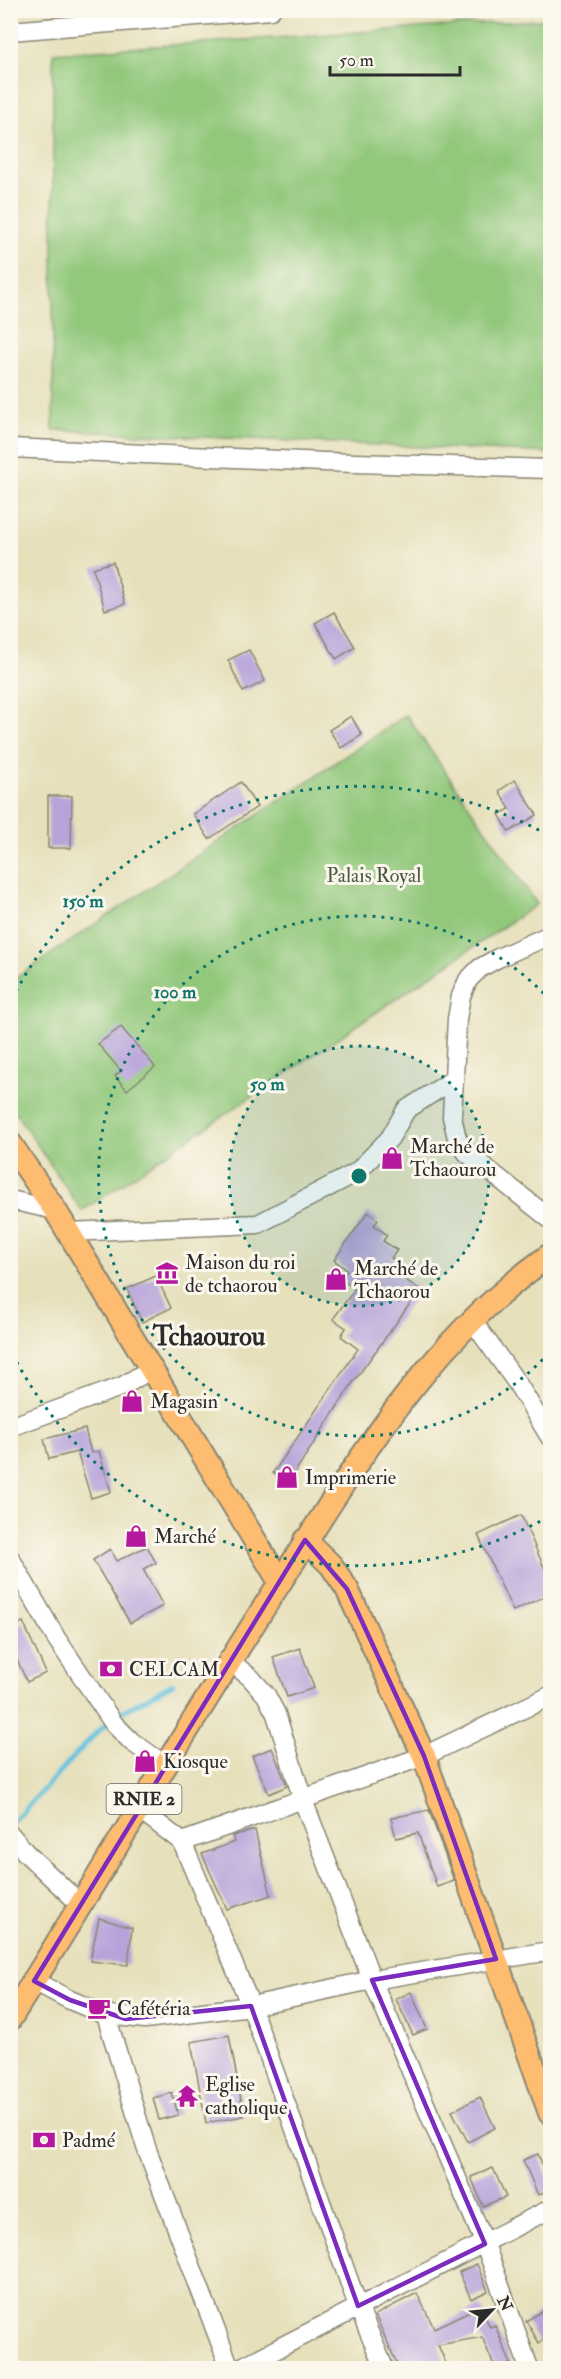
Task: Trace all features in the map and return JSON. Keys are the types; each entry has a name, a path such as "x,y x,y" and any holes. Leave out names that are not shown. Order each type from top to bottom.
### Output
{"main road":[{"path":"10,1143 55,1210 280,1582"},
{"name":"RNIE 2","path":"10,2019 228,1660 381,1426 472,1320 550,1255"},
{"path":"305,1540 331,1565 347,1589 424,1756 550,2113"}],"street":[{"path":"10,31 271,10"},
{"path":"10,448 312,462 550,469"},
{"path":"550,935 498,958 480,968 468,980 461,996 457,1019 452,1117 457,1138 467,1153 550,1219"},
{"path":"68,1232 258,1224 357,1172 390,1138 406,1110 454,1079"},
{"path":"10,1200 55,1210"},
{"path":"472,1320 550,1437"},
{"path":"10,1427 123,1386 151,1369"},
{"path":"10,1558 56,1638 114,1724 132,1742 165,1765"},
{"path":"228,1660 250,1677 271,1704 303,1800 372,1980 485,2244 529,2368"},
{"path":"182,1842 424,1756 550,1696"},
{"path":"138,1808 182,1842 251,2006 358,2306 384,2368"},
{"path":"10,1834 81,1905"},
{"path":"34,1981 70,2000 106,2015 145,2019 251,2006 372,1980 550,1951"},
{"path":"106,2015 146,2147 230,2368"},
{"path":"240,2368 550,2209"}],"highlighted area":[{"path":"305,1540 347,1589 424,1756 496,1959 372,1980 485,2244 358,2306 251,2006 126,2019 70,2000 34,1981"}],"green space":[{"path":"550,19 550,453 53,430 53,53"},
{"name":"Palais Royal","path":"406,715 537,904 82,1211 11,1106 10,982"}],"building":[{"path":"113,562 125,604 105,610 93,568"},
{"path":"334,612 355,647 336,659 315,623"},
{"path":"249,650 265,681 243,692 228,660"},
{"path":"351,716 362,735 341,748 329,730"},
{"path":"515,780 537,815 509,832 499,814 510,809 499,791"},
{"path":"241,782 257,807 209,839 193,814"},
{"path":"48,796 72,796 71,848 48,848"},
{"path":"121,1027 155,1067 127,1090 115,1076 121,1071 98,1044"},
{"path":"368,1212 378,1220 374,1225 387,1235 383,1241 397,1250 391,1258 405,1267 399,1275 420,1290 352,1384 288,1483 273,1473 358,1349 341,1336 346,1328 333,1319 355,1289 341,1279 347,1270 334,1260"},
{"path":"156,1276 171,1308 142,1322 127,1289"},
{"path":"85,1429 91,1453 99,1451 111,1492 91,1498 77,1452 49,1459 44,1439"},
{"path":"521,1515 550,1581 550,1594 513,1611 478,1535"},
{"path":"147,1546 156,1563 143,1569 163,1606 130,1623 93,1560 110,1549 117,1561"},
{"path":"23,1622 46,1673 27,1682 10,1644 10,1627"},
{"path":"300,1648 314,1688 287,1697 273,1657"},
{"path":"272,1748 287,1786 269,1794 252,1756"},
{"path":"429,1810 454,1881 437,1887 418,1833 396,1838 391,1818"},
{"path":"255,1830 271,1895 227,1909 202,1854 234,1842 232,1836"},
{"path":"99,1918 132,1928 128,1965 90,1961"},
{"path":"411,1992 427,2029 413,2035 396,1999"},
{"path":"229,2035 244,2116 206,2123 191,2042"},
{"path":"172,2093 178,2115 159,2120 153,2098"},
{"path":"480,2097 495,2128 468,2142 452,2111"},
{"path":"538,2154 550,2183 550,2190 538,2195 523,2160"},
{"path":"493,2168 506,2197 483,2206 471,2177"},
{"path":"477,2264 488,2291 471,2299 459,2272"},
{"path":"417,2293 434,2328 480,2306 490,2327 495,2325 511,2364 495,2368 482,2337 438,2345 448,2368 399,2368 375,2315"},
{"path":"550,2306 550,2336 539,2343 526,2321"}],"waterway":[{"path":"14,1821 98,1731 120,1713 173,1684"}],"place":[{"name":"Marché de Tchaourou","path":"392,1158"},
{"name":"Maison du roi de tchaorou","path":"167,1273"},
{"name":"Marché de Tchaorou","path":"336,1279"},
{"name":"Magasin","path":"132,1401"},
{"name":"Imprimerie","path":"287,1477"},
{"name":"Marché","path":"136,1536"},
{"name":"CELCAM","path":"111,1669"},
{"name":"Kiosque","path":"145,1761"},
{"name":"Cafétéria","path":"99,2008"},
{"name":"Eglise catholique","path":"187,2096"},
{"name":"Padmé","path":"44,2140"}],"district":[{"name":"Tchaourou","path":"209,1336"}]}
